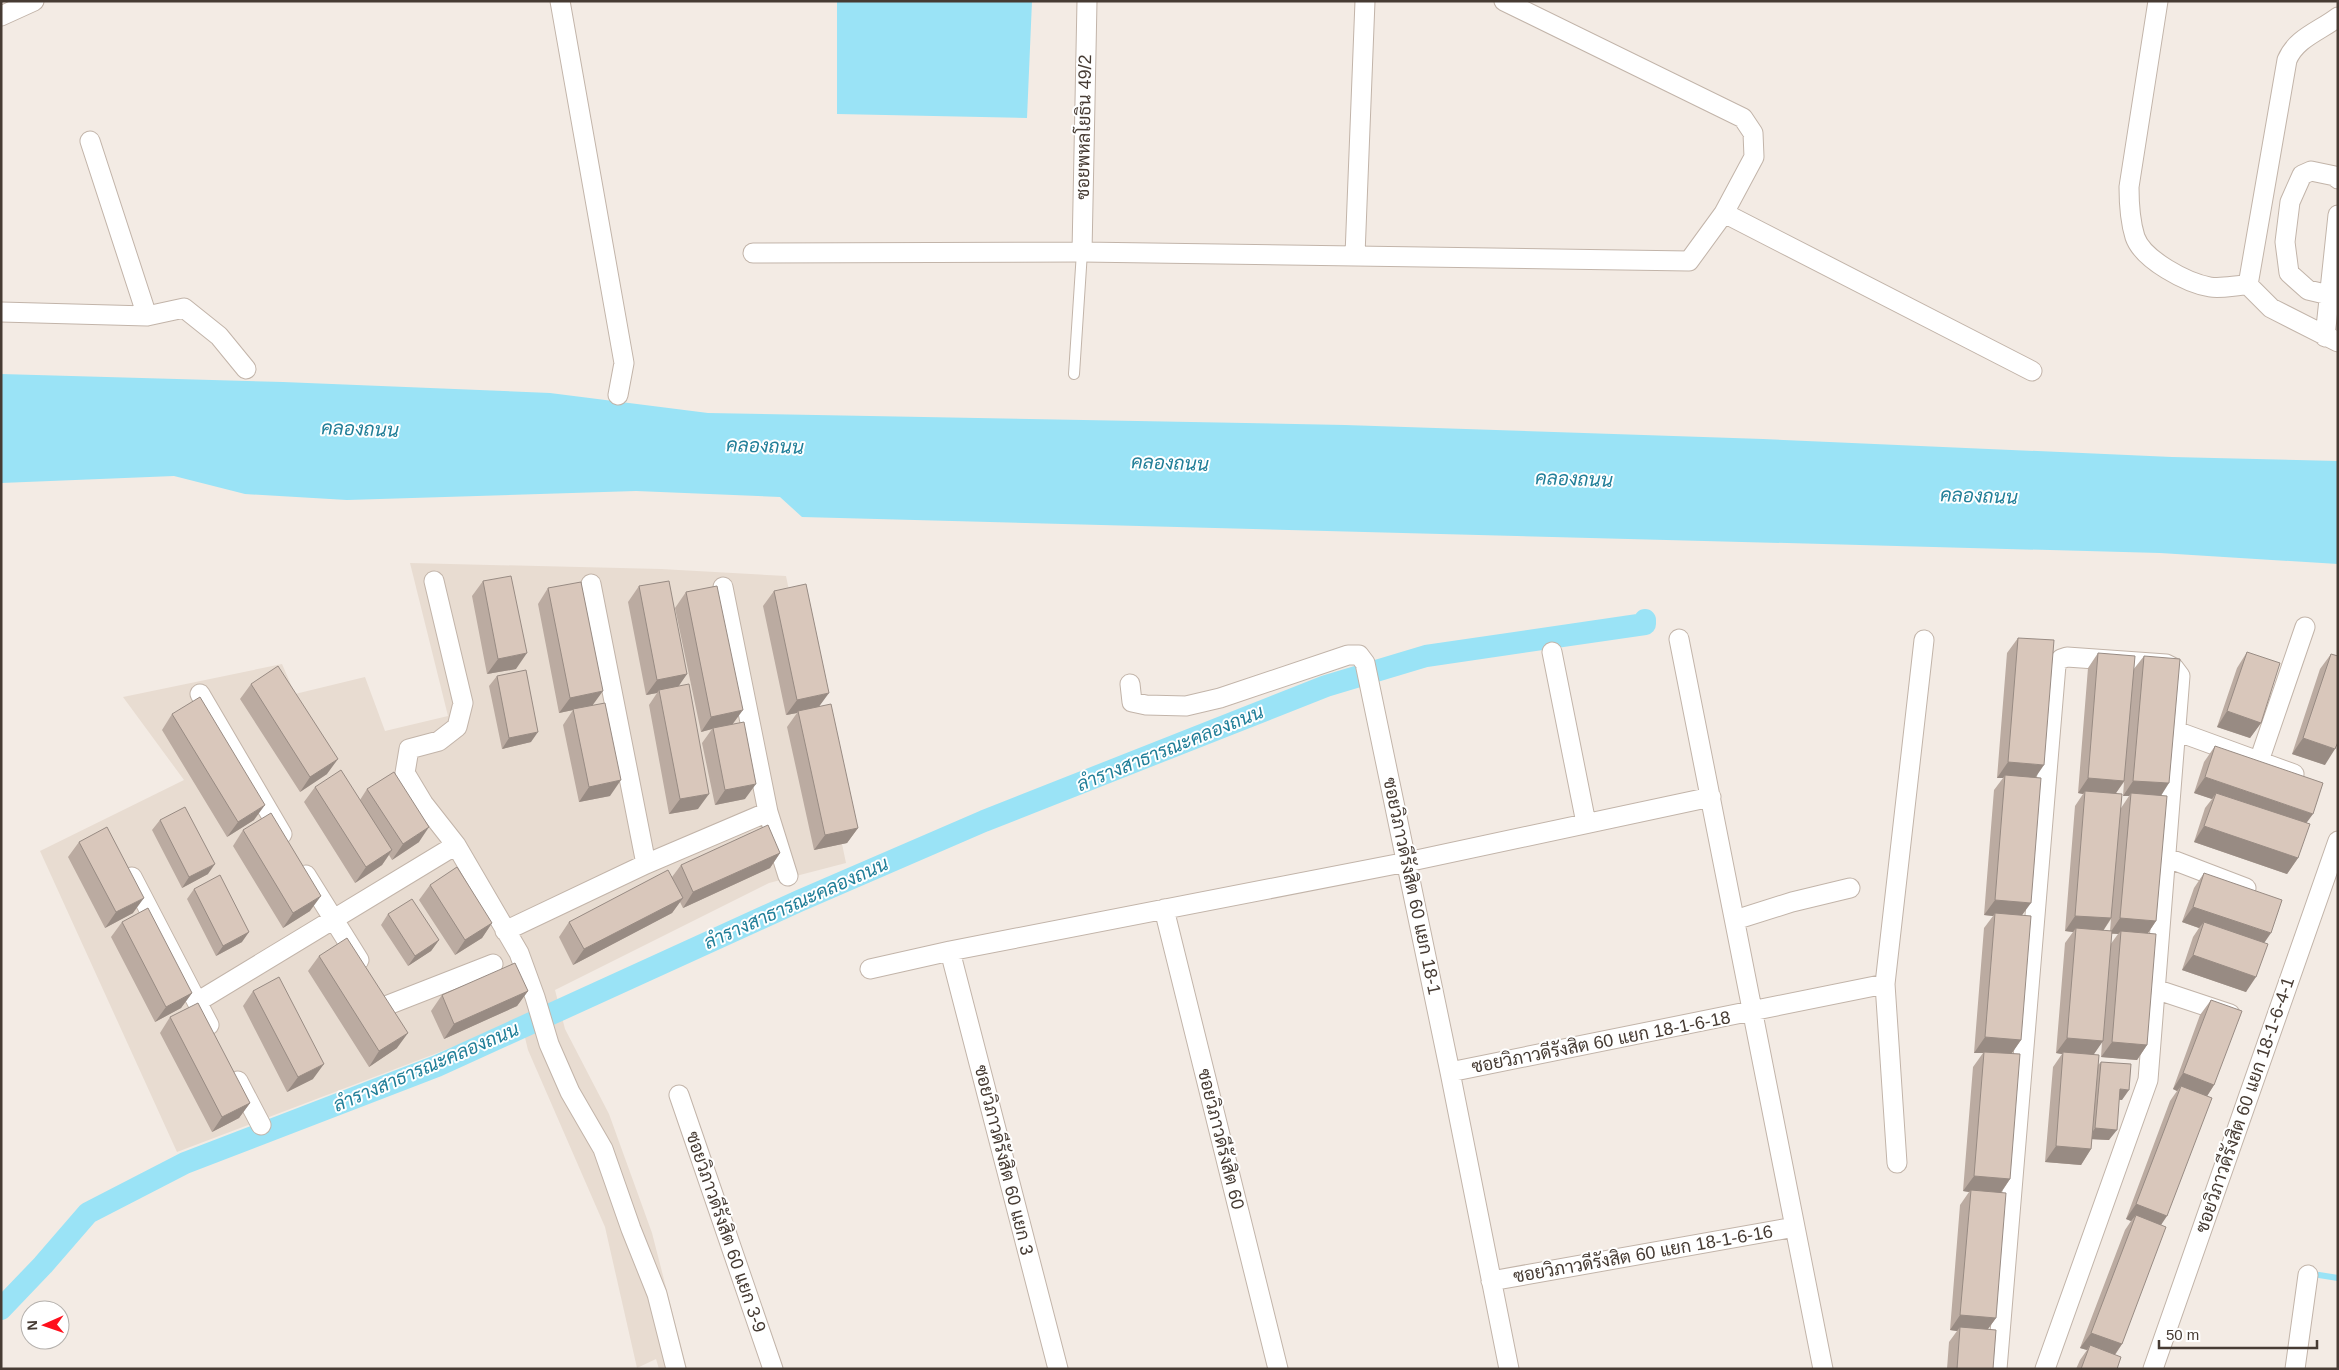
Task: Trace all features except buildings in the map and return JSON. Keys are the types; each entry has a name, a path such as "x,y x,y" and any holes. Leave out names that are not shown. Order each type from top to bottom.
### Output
{"street":[{"path":"1,16 34,1"},
{"path":"560,1 624,363 618,395"},
{"name":"ซอยพหลโยธิน 49/2","path":"1082,252 1086,1"},
{"path":"1355,256 1365,1"},
{"path":"753,253 1082,252 1689,261 1724,213 1754,157 1753,133 1743,118 1504,1"},
{"path":"2158,1 2129,187 2130,214 2136,239 2154,260 2179,276 2210,287 2248,285 2271,308 2332,339"},
{"path":"2248,285 2287,60 2291,49 2297,43 2338,17"},
{"path":"90,142 147,316"},
{"path":"2329,295 2308,290 2289,273 2285,242 2290,202 2302,174 2311,172 2335,176 2338,179"},
{"path":"1724,213 2032,371"},
{"path":"2332,339 2329,295 2338,215"},
{"path":"1,312 147,316 184,308 220,336 246,369"},
{"path":"434,580 463,703 456,727 439,741 409,749 405,773 423,803 456,845 519,953 536,997 549,1044 570,1092 603,1149 631,1230 657,1294 676,1369"},
{"path":"591,584 646,864"},
{"path":"723,587 768,812 788,876"},
{"path":"2259,761 2305,627"},
{"path":"1680,639 1823,1369"},
{"path":"1897,1163 1885,984 1924,640"},
{"path":"1552,652 1586,823"},
{"name":"ซอยวิภาวดีรังสิต 60 แยก 18-1","path":"1130,684 1132,702 1146,705 1186,706 1220,698 1348,655 1359,655 1365,664 1450,1072 1509,1369"},
{"path":"1997,1369 2056,666 2061,659 2067,657 2166,664 2174,668 2180,676 2148,1080 2045,1369"},
{"path":"200,694 289,845"},
{"path":"2176,730 2313,781"},
{"path":"870,969 950,951 1407,862 1711,797"},
{"path":"505,931 646,864 768,812"},
{"name":"ซอยวิภาวดีรังสิต 60 แยก 18-1-6-4-1","path":"2153,1369 2338,841"},
{"path":"197,1002 456,845"},
{"path":"2166,857 2261,894"},
{"path":"299,862 333,921 383,998 493,964"},
{"path":"126,865 215,1037"},
{"path":"1735,920 1792,902 1850,888"},
{"name":"ซอยวิภาวดีรังสิต 60","path":"1164,909 1278,1369"},
{"name":"ซอยวิภาวดีรังสิต 60 แยก 3","path":"950,951 1058,1369"},
{"name":"ซอยวิภาวดีรังสิต 60 แยก 18-1-6-18","path":"1450,1072 1885,984"},
{"path":"2155,989 2230,1014"},
{"path":"229,1064 261,1125"},
{"name":"ซอยวิภาวดีรังสิต 60 แยก 3-9","path":"679,1095 773,1369"},
{"name":"ซอยวิภาวดีรังสิต 60 แยก 18-1-6-16","path":"1491,1281 1795,1227"},
{"path":"2295,1369 2308,1275"}],"lane":[{"path":"1074,374 1082,252"}],"shaded area":[{"path":"410,563 661,569 786,576 846,863 769,883 555,990 565,1029 609,1114 652,1233 687,1369 659,1369 656,1359 637,1368 605,1227 528,1050 521,1021 177,1152 40,851 184,780 123,697 282,664 295,694 365,677 385,731 448,716"}],"water":[{"path":"837,1 1032,1 1027,118 837,114"},
{"name":"คลองถนน","path":"1,374 283,382 550,393 708,413 1345,425 1763,439 2172,457 2338,461 2338,564 2160,553 802,517 780,497 636,491 347,500 245,494 174,476 1,483"}],"waterway":[{"name":"ลำรางสาธารณะคลองถนน","path":"1,1309 43,1265 88,1213 185,1163 437,1066 799,901 984,821 1326,686 1426,656 1645,624 1645,620"},
{"path":"2319,1275 2338,1278"}]}
